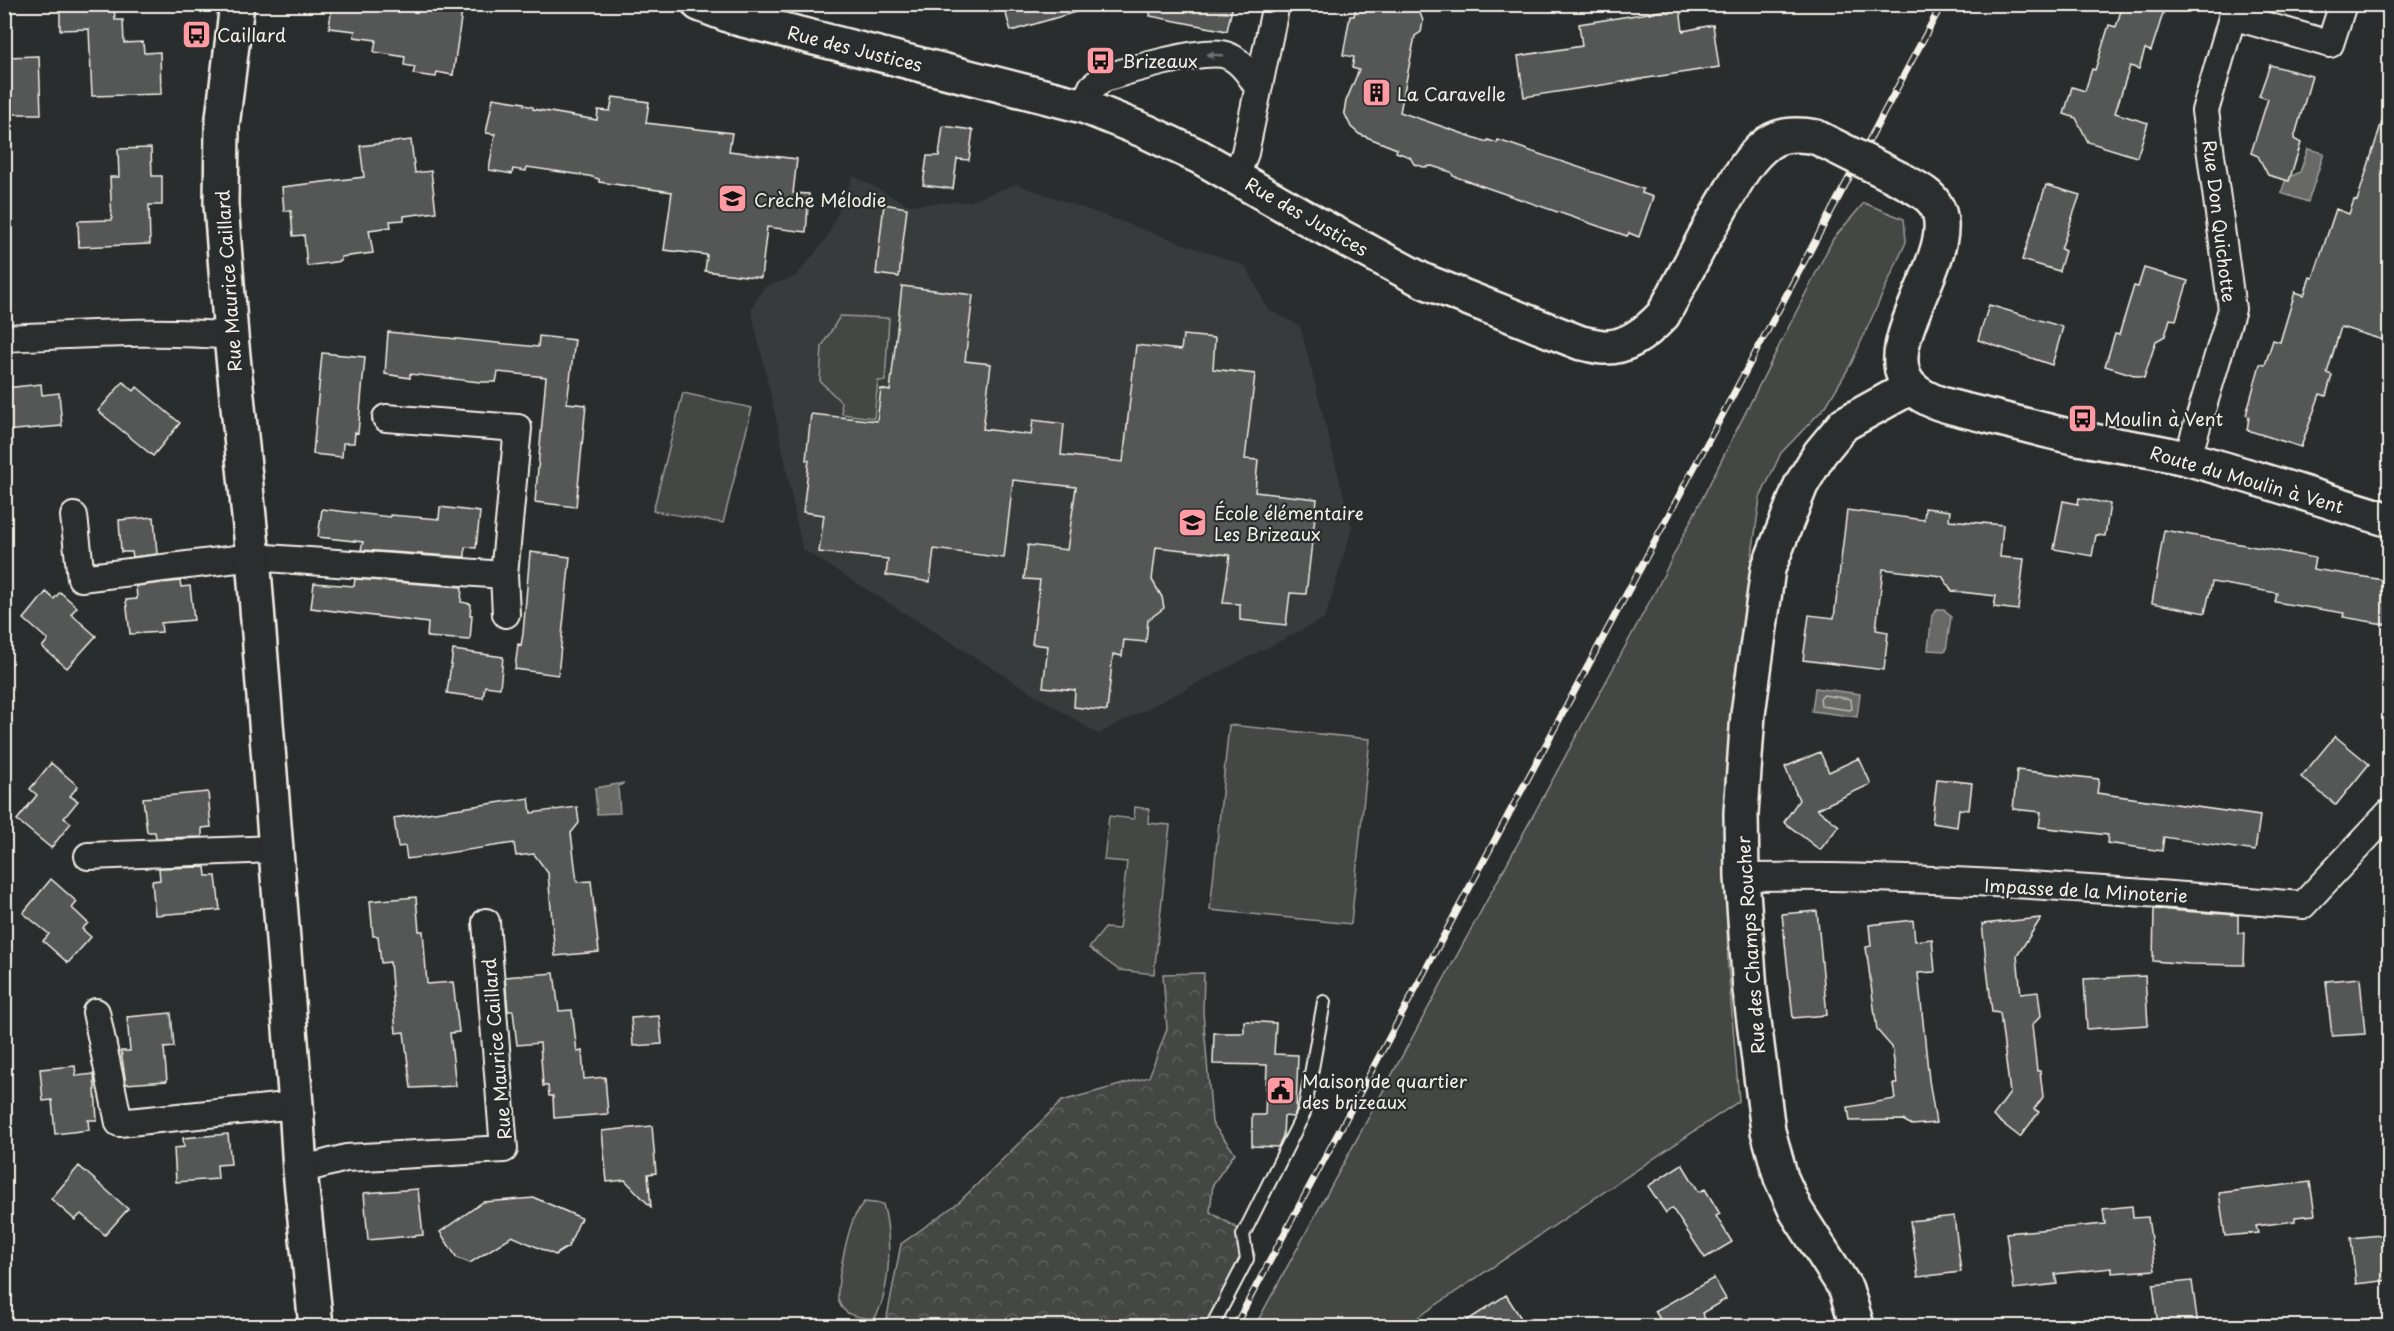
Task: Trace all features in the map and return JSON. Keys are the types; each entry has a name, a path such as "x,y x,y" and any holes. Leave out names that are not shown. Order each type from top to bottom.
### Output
{"street":[{"name":"Rue Maurice Caillard","path":"237,4 222,126 221,204 231,336 253,557 300,1170 316,1326"},
{"name":"Rue des Justices","path":"699,4 736,18 1083,106 1145,131 1236,176 1317,224 1424,280 1581,343 1607,347 1632,340 1651,328 1663,315 1718,212 1755,154 1769,142 1783,137 1798,134 1816,137 1906,182 1932,199 1940,211 1943,225 1936,254 1905,333 1902,361 1904,375 1911,387"},
{"path":"1236,176 1245,153 1276,4"},
{"name":"Rue Don Quichotte","path":"2189,459 2232,309 2205,111 2234,10 2331,44 2343,4"},
{"path":"1083,106 1092,87 1104,78 1198,54 1223,54 1239,62 1250,73 1258,88"},
{"path":"4,338 100,334 231,336"},
{"name":"Route du Moulin à Vent","path":"1911,387 1934,401 1966,410 2073,437 2189,459 2390,520"},
{"name":"Rue des Champs Roucher","path":"1857,1326 1846,1289 1792,1203 1781,1178 1768,1131 1750,990 1742,877 1741,813 1748,714 1768,569 1801,485 1820,453 1844,424 1911,387"},
{"path":"386,418 518,428 504,575 506,614"},
{"path":"74,516 81,578 253,557 504,575"},
{"name":"Impasse de la Minoterie","path":"1742,877 1848,877 2116,891 2302,905 2390,812"},
{"path":"88,856 275,849"},
{"name":"Rue Maurice Caillard","path":"300,1170 346,1158 504,1149 486,922"},
{"path":"96,1012 119,1123 296,1105"}],"lane":[{"path":"1212,1326 1247,1259 1243,1235 1304,1113 1324,1002"}],"shaded area":[{"path":"853,176 909,205 971,201 1016,184 1246,266 1268,309 1300,326 1352,528 1325,618 1098,734 802,549 780,436 751,309 764,287 795,277 827,238"}],"green space":[{"path":"1864,203 1904,219 1906,242 1851,364 1826,406 1781,453 1760,498 1734,684 1725,828 1728,965 1739,1101 1405,1326 1255,1326 1657,588 1833,239"},
{"path":"840,316 889,318 885,381 878,381 874,418 842,414 841,402 820,381 822,346"},
{"path":"683,393 752,408 723,523 653,511"},
{"path":"1229,725 1370,739 1351,924 1210,910"},
{"path":"1135,807 1149,809 1148,823 1170,825 1154,974 1119,970 1089,948 1105,928 1119,929 1127,862 1104,860 1109,816 1134,819"},
{"path":"1204,973 1203,1012 1212,1123 1235,1153 1213,1184 1210,1212 1247,1234 1255,1255 1218,1326 878,1326 887,1317 901,1244 958,1203 1062,1101 1149,1077 1167,1029 1163,974"},
{"path":"864,1202 883,1204 888,1231 887,1278 875,1318 849,1314 841,1307 838,1295 842,1260 848,1235 855,1216"}],"water":[{"path":"2308,149 2324,153 2308,202 2281,193 2286,179 2300,172"},
{"path":"1938,609 1944,609 1951,617 1946,651 1928,650 1932,615"},
{"path":"1815,688 1860,694 1857,717 1812,711"},
{"path":"624,783 618,787 620,813 597,814 595,788"}],"building":[{"path":"60,4 114,4 115,20 123,20 124,43 143,42 144,53 160,52 161,94 92,96 89,29 60,30"},
{"path":"332,4 463,4 453,75 437,72 436,77 413,74 415,67 404,65 405,57 374,52 376,40 354,37 355,31 329,28"},
{"path":"1003,4 1078,4 1079,11 1011,31"},
{"path":"1151,4 1233,4 1227,31 1150,16"},
{"path":"1357,4 1417,4 1423,21 1421,32 1415,36 1400,112 1487,142 1488,140 1497,143 1498,140 1643,189 1642,193 1653,197 1639,237 1629,233 1627,236 1453,176 1451,172 1432,166 1424,167 1414,164 1410,157 1396,152 1397,149 1359,134 1351,127 1344,112 1346,101 1359,70 1352,68 1354,57 1343,55 1350,16 1354,16"},
{"path":"2123,4 2166,4 2151,51 2145,49 2139,69 2130,66 2115,113 2148,123 2137,157 2088,142 2076,118 2064,114 2072,87 2085,91 2092,69 2095,70 2109,25 2116,27"},
{"path":"1680,8 1683,31 1713,25 1719,67 1524,97 1518,56 1582,46 1579,24"},
{"path":"39,56 41,114 8,114 6,57"},
{"path":"2270,65 2312,76 2294,139 2301,143 2289,181 2268,175 2258,156 2251,153 2268,99 2259,96"},
{"path":"613,97 649,102 646,123 732,133 729,151 797,159 793,193 809,194 806,232 767,227 761,278 705,271 707,255 664,250 672,192 599,182 599,179 589,176 527,167 526,171 513,169 512,174 489,170 495,134 486,133 493,98 524,103 533,109 597,120 598,110 610,111"},
{"path":"2384,115 2390,116 2390,318 2383,340 2341,327 2327,373 2332,375 2326,396 2320,394 2301,447 2247,430 2249,417 2246,415 2260,364 2265,365 2273,340 2280,342 2295,292 2304,295 2310,277 2313,278 2336,209 2349,214 2354,200 2357,201"},
{"path":"943,126 973,130 969,160 957,159 953,189 923,185 927,156 939,156"},
{"path":"411,140 415,173 431,171 436,212 404,216 404,220 390,221 391,227 369,230 373,253 341,257 341,261 307,266 304,235 293,236 291,211 284,211 282,187 364,177 360,146"},
{"path":"151,148 152,176 162,176 162,205 149,205 150,244 79,247 78,221 112,220 110,177 119,177 118,149"},
{"path":"2046,185 2080,195 2061,249 2065,251 2059,271 2022,260"},
{"path":"884,204 907,208 899,277 876,274"},
{"path":"2144,268 2188,281 2176,320 2170,319 2165,336 2156,341 2144,378 2105,366 2115,334 2119,335 2134,286 2138,287"},
{"path":"902,286 973,295 965,361 991,364 983,429 1031,435 1033,420 1064,424 1061,455 1123,462 1136,345 1181,350 1183,335 1215,338 1213,369 1255,374 1245,459 1258,460 1255,492 1317,499 1306,594 1290,593 1286,625 1240,620 1240,604 1223,603 1230,555 1156,547 1152,580 1162,597 1164,608 1148,620 1146,642 1124,640 1122,656 1113,654 1107,711 1074,707 1075,690 1043,687 1048,646 1032,644 1040,580 1024,579 1028,545 1067,550 1076,487 1013,480 1004,558 934,549 930,582 886,575 888,559 819,552 824,515 803,512 811,414 877,421 881,389 890,391"},
{"path":"1989,305 2063,327 2052,365 1978,340"},
{"path":"388,332 538,347 539,336 575,340 567,403 586,405 576,507 535,502 546,377 498,372 496,382 480,382 410,374 410,378 385,374"},
{"path":"322,353 365,357 358,433 355,432 354,443 343,443 342,457 313,454"},
{"path":"123,382 134,391 137,387 180,423 153,456 98,411"},
{"path":"41,384 42,395 59,393 62,426 4,431 6,388"},
{"path":"2079,498 2110,504 2105,536 2096,535 2092,556 2054,549 2063,501 2078,504"},
{"path":"440,507 480,512 476,548 465,547 465,557 361,550 363,542 318,537 322,509 390,517 390,515 439,519"},
{"path":"1925,508 1950,511 1949,520 2003,525 2000,557 2024,559 2018,610 1994,607 1996,596 1952,591 1942,576 1883,569 1876,630 1888,632 1884,670 1803,660 1809,615 1834,618 1847,510 1924,520"},
{"path":"154,517 157,554 133,557 132,552 121,552 119,520"},
{"path":"2164,530 2315,558 2313,569 2390,581 2390,625 2343,617 2344,613 2275,602 2277,593 2212,582 2205,613 2152,603"},
{"path":"530,552 570,557 558,675 515,669 518,644 521,645 523,634"},
{"path":"355,579 462,587 461,602 471,604 470,640 427,637 428,623 311,608 314,583 354,586"},
{"path":"180,581 181,587 190,586 194,620 161,623 162,632 130,634 126,600 137,599 136,586"},
{"path":"46,592 54,599 60,592 77,607 71,614 96,636 67,668 42,647 48,640 24,619"},
{"path":"453,650 503,657 500,688 485,686 483,698 447,693"},
{"path":"2335,736 2369,764 2336,805 2301,777"},
{"path":"1820,752 1829,772 1859,758 1871,784 1817,809 1839,826 1820,850 1784,822 1799,800 1785,767"},
{"path":"51,763 78,786 70,796 78,801 64,818 71,823 51,848 17,820 37,795 30,789"},
{"path":"2017,770 2099,779 2097,793 2260,816 2255,851 2164,837 2162,851 2107,843 2108,835 2039,827 2041,812 2013,809"},
{"path":"1937,779 1972,783 1969,810 1959,809 1957,827 1932,823"},
{"path":"208,792 211,827 202,828 202,837 156,838 155,832 147,832 143,798"},
{"path":"529,798 531,813 577,807 579,823 571,833 577,882 591,881 599,952 555,956 548,873 534,854 516,856 514,843 407,859 405,846 398,847 394,818"},
{"path":"205,867 206,876 216,876 220,910 155,915 152,881 160,880 159,868"},
{"path":"51,879 77,902 72,908 88,923 82,929 91,937 68,963 43,941 49,934 23,913"},
{"path":"416,897 419,931 423,931 427,984 453,982 459,1032 450,1033 456,1086 411,1088 404,1032 396,1033 390,962 381,963 378,936 373,936 370,901"},
{"path":"2154,909 2238,915 2238,933 2245,933 2244,965 2153,961"},
{"path":"1817,911 1827,1015 1793,1018 1782,914"},
{"path":"2041,918 2017,956 2021,994 2038,992 2041,1016 2032,1025 2037,1071 2040,1071 2043,1097 2034,1109 2039,1112 2020,1137 1993,1116 2010,1093 2000,1013 1992,1012 1982,924"},
{"path":"1913,920 1915,941 1932,939 1935,972 1918,973 1929,1080 1936,1123 1912,1125 1903,1120 1850,1121 1848,1107 1895,1099 1893,1084 1897,1084 1892,1047 1877,1030 1866,947 1871,946 1869,925"},
{"path":"554,973 559,1011 572,1010 577,1052 582,1051 584,1079 605,1077 608,1114 554,1118 553,1096 549,1096 548,1086 543,1086 540,1043 517,1045 513,1011 508,1011 505,977"},
{"path":"2145,976 2148,1025 2087,1029 2084,979"},
{"path":"2360,978 2365,1034 2332,1036 2326,981"},
{"path":"171,1013 174,1047 164,1048 167,1081 126,1084 121,1051 130,1051 127,1017"},
{"path":"659,1016 662,1044 633,1046 631,1018"},
{"name":"Maison de quartier des brizeaux","path":"1244,1021 1276,1023 1274,1054 1298,1055 1296,1111 1293,1117 1284,1116 1283,1136 1278,1147 1252,1146 1252,1115 1265,1115 1267,1065 1213,1064 1214,1033 1244,1033"},
{"path":"75,1066 76,1076 94,1074 97,1120 88,1120 89,1130 55,1134 52,1100 43,1101 40,1069"},
{"path":"652,1126 656,1173 648,1174 651,1207 625,1180 607,1182 602,1131"},
{"path":"228,1134 231,1164 217,1165 218,1179 176,1182 174,1148 184,1147 183,1138"},
{"path":"1682,1164 1699,1192 1705,1189 1720,1214 1716,1216 1732,1242 1705,1258 1672,1208 1666,1213 1648,1186"},
{"path":"79,1166 128,1209 105,1235 81,1214 75,1220 51,1199"},
{"path":"2310,1182 2315,1215 2295,1217 2295,1221 2256,1226 2258,1233 2225,1236 2219,1193"},
{"path":"418,1189 423,1235 368,1240 364,1193"},
{"path":"535,1198 581,1218 568,1247 555,1255 512,1236 470,1263 457,1258 440,1232 483,1202"},
{"path":"2132,1206 2133,1218 2148,1217 2155,1270 2112,1273 2112,1268 2055,1274 2057,1284 2014,1289 2006,1233 2105,1224 2103,1209"},
{"path":"1954,1216 1961,1272 1918,1277 1910,1221"},
{"path":"2390,1234 2390,1280 2356,1284 2351,1238"},
{"path":"1714,1278 1726,1299 1702,1313 1709,1326 1664,1326 1655,1311"},
{"path":"2192,1281 2198,1326 2158,1326 2153,1285"},
{"path":"1506,1295 1526,1326 1459,1326"}],"railway":[{"path":"1235,1326 1942,4"}],"place":[{"name":"Caillard","path":"196,34"},
{"name":"Brizeaux","path":"1101,60"},
{"name":"La Caravelle","path":"1376,93"},
{"name":"Crèche Mélodie","path":"733,199"},
{"name":"Moulin à Vent","path":"2083,418"},
{"name":"École élémentaire Les Brizeaux","path":"1193,522"},
{"name":"Maison de quartier des brizeaux","path":"1281,1090"}]}
